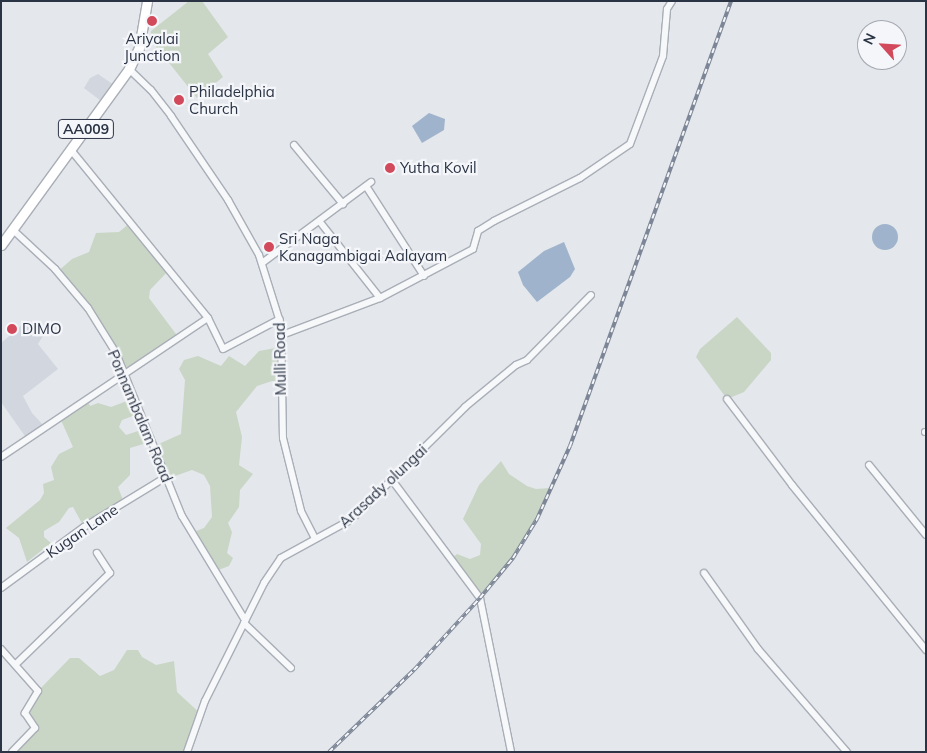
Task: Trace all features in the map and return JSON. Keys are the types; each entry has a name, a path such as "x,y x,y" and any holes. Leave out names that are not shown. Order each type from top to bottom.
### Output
{"highway":[{"name":"AA009","path":"1,245 129,68 139,48 147,1"}],"street":[{"path":"282,335 380,298 424,276 473,249 478,232 494,221 580,178 630,144 663,56 667,9 672,1"},
{"name":"Mulli Road","path":"129,68 151,90 171,116 228,200 262,263 280,319 282,335 283,438 301,511 315,539"},
{"path":"294,144 344,204"},
{"path":"70,150 208,318 223,349 280,319"},
{"path":"262,263 320,222 368,184 424,276"},
{"path":"320,222 380,298"},
{"name":"Ponnambalam Road","path":"12,229 55,269 88,308 116,353 182,516 244,622 291,668"},
{"name":"Arasady olungai","path":"188,752 205,701 244,622 281,558 352,519 465,407 516,365 527,360 591,295"},
{"path":"1,456 208,318"},
{"path":"728,399 792,485 926,650"},
{"path":"869,465 926,535"},
{"name":"Kugan Lane","path":"1,588 84,527 166,477"},
{"path":"392,480 480,598 510,752"},
{"path":"16,664 110,573 97,553"},
{"path":"704,573 758,649 847,752"},
{"path":"1,649 38,691 25,713 34,728 12,752"}],"shaded area":[{"path":"98,74 117,87 105,104 84,88 90,78"},
{"path":"28,320 43,336 38,344 58,369 23,396 32,413 46,428 27,439 1,402 1,343"}],"green space":[{"path":"189,1 202,1 228,37 208,54 223,77 197,98 150,39 151,31"},
{"path":"131,222 169,270 150,290 149,298 179,338 123,374 116,353 88,308 57,272 72,259 89,252 96,233 119,232"},
{"path":"737,317 771,353 771,360 744,392 727,399 696,357 700,349"},
{"path":"281,347 282,382 272,381 257,386 236,412 242,437 239,465 253,474 240,490 239,507 228,523 232,532 227,553 233,558 229,566 213,572 191,533 204,528 212,517 210,486 204,475 192,470 175,476 169,484 152,447 181,434 185,380 179,369 184,360 198,356 221,366 229,356 245,366 259,351"},
{"path":"87,399 90,406 98,403 111,407 132,399 138,414 122,420 119,427 126,435 144,429 150,442 130,448 130,475 118,487 124,503 84,527 73,507 69,508 59,522 44,531 44,537 51,543 27,562 19,538 6,528 40,500 44,493 43,484 54,480 51,467 59,454 73,447 60,418"},
{"path":"501,461 509,474 527,486 536,489 550,488 537,519 513,558 480,598 451,559 457,554 470,559 480,555 481,544 463,519 479,485"},
{"path":"127,650 138,650 142,657 156,665 174,661 177,692 202,715 187,752 12,752 34,728 25,713 38,691 70,658 79,658 100,676 114,670"}],"water":[{"path":"429,113 445,119 444,130 422,143 412,126"},
{"path":"885,224 894,228 898,237 894,246 885,250 876,246 872,237 876,228"},
{"path":"564,242 575,269 570,277 537,302 523,285 518,272 544,251"}],"railway":[{"path":"329,752 414,670 480,598 513,558 537,519 570,446 731,1"}],"place":[{"name":"Ariyalai Junction","path":"152,21"},
{"name":"Philadelphia Church","path":"179,100"},
{"name":"Yutha Kovil","path":"390,168"},
{"name":"Sri Naga Kanagambigai Aalayam","path":"269,247"},
{"name":"DIMO","path":"12,329"}]}
